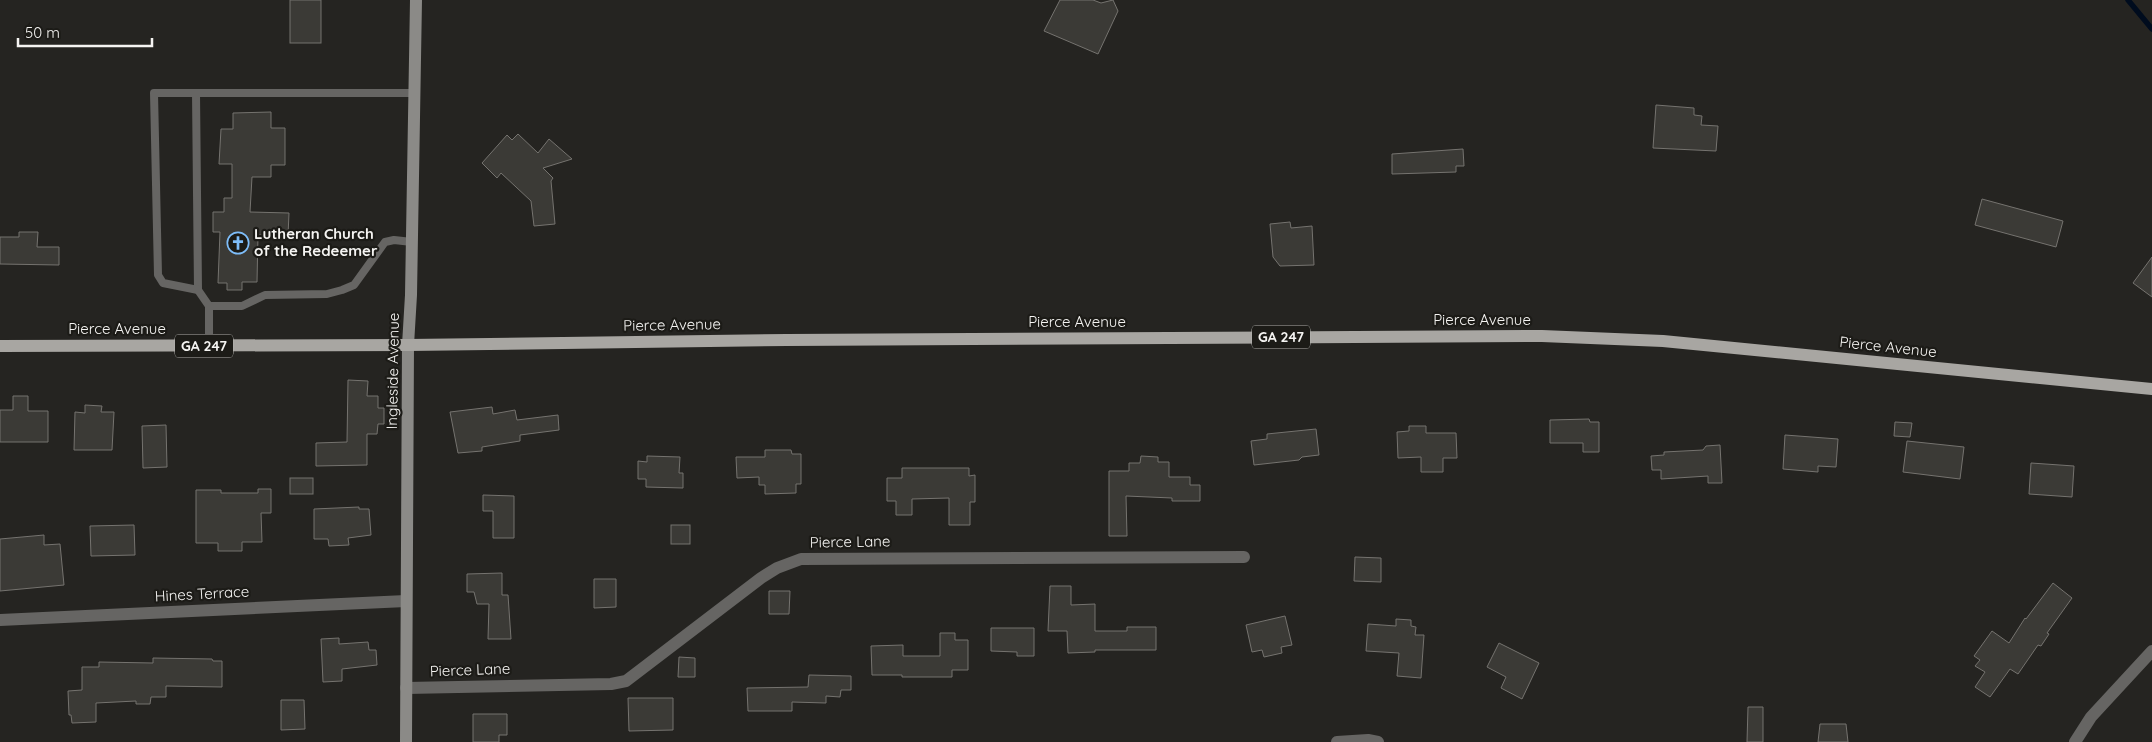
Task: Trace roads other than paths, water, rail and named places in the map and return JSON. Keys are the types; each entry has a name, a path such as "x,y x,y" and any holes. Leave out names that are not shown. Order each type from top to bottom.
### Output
{"main road":[{"name":"Pierce Avenue","path":"0,346 408,345 787,340 1542,336 1663,341 2152,389"}],"street":[{"name":"Ingleside Avenue","path":"406,742 408,345 412,242 416,0"},
{"name":"Pierce Lane","path":"406,688 611,684 626,681 761,578 777,568 801,559 1244,557"},
{"name":"Hines Terrace","path":"0,620 406,601"},
{"path":"2075,742 2091,717 2152,651"},
{"path":"1336,742 1368,740 1378,742"}],"lane":[{"path":"198,290 163,283 158,275 154,93 414,93"},
{"path":"196,93 198,290 209,306 209,346"},
{"path":"209,306 242,306 265,295 327,294 342,290 354,285 385,242 394,240 412,242"}],"waterway":[{"path":"2128,0 2152,29"}],"place":[{"name":"Lutheran Church of the Redeemer","path":"238,243"}]}
